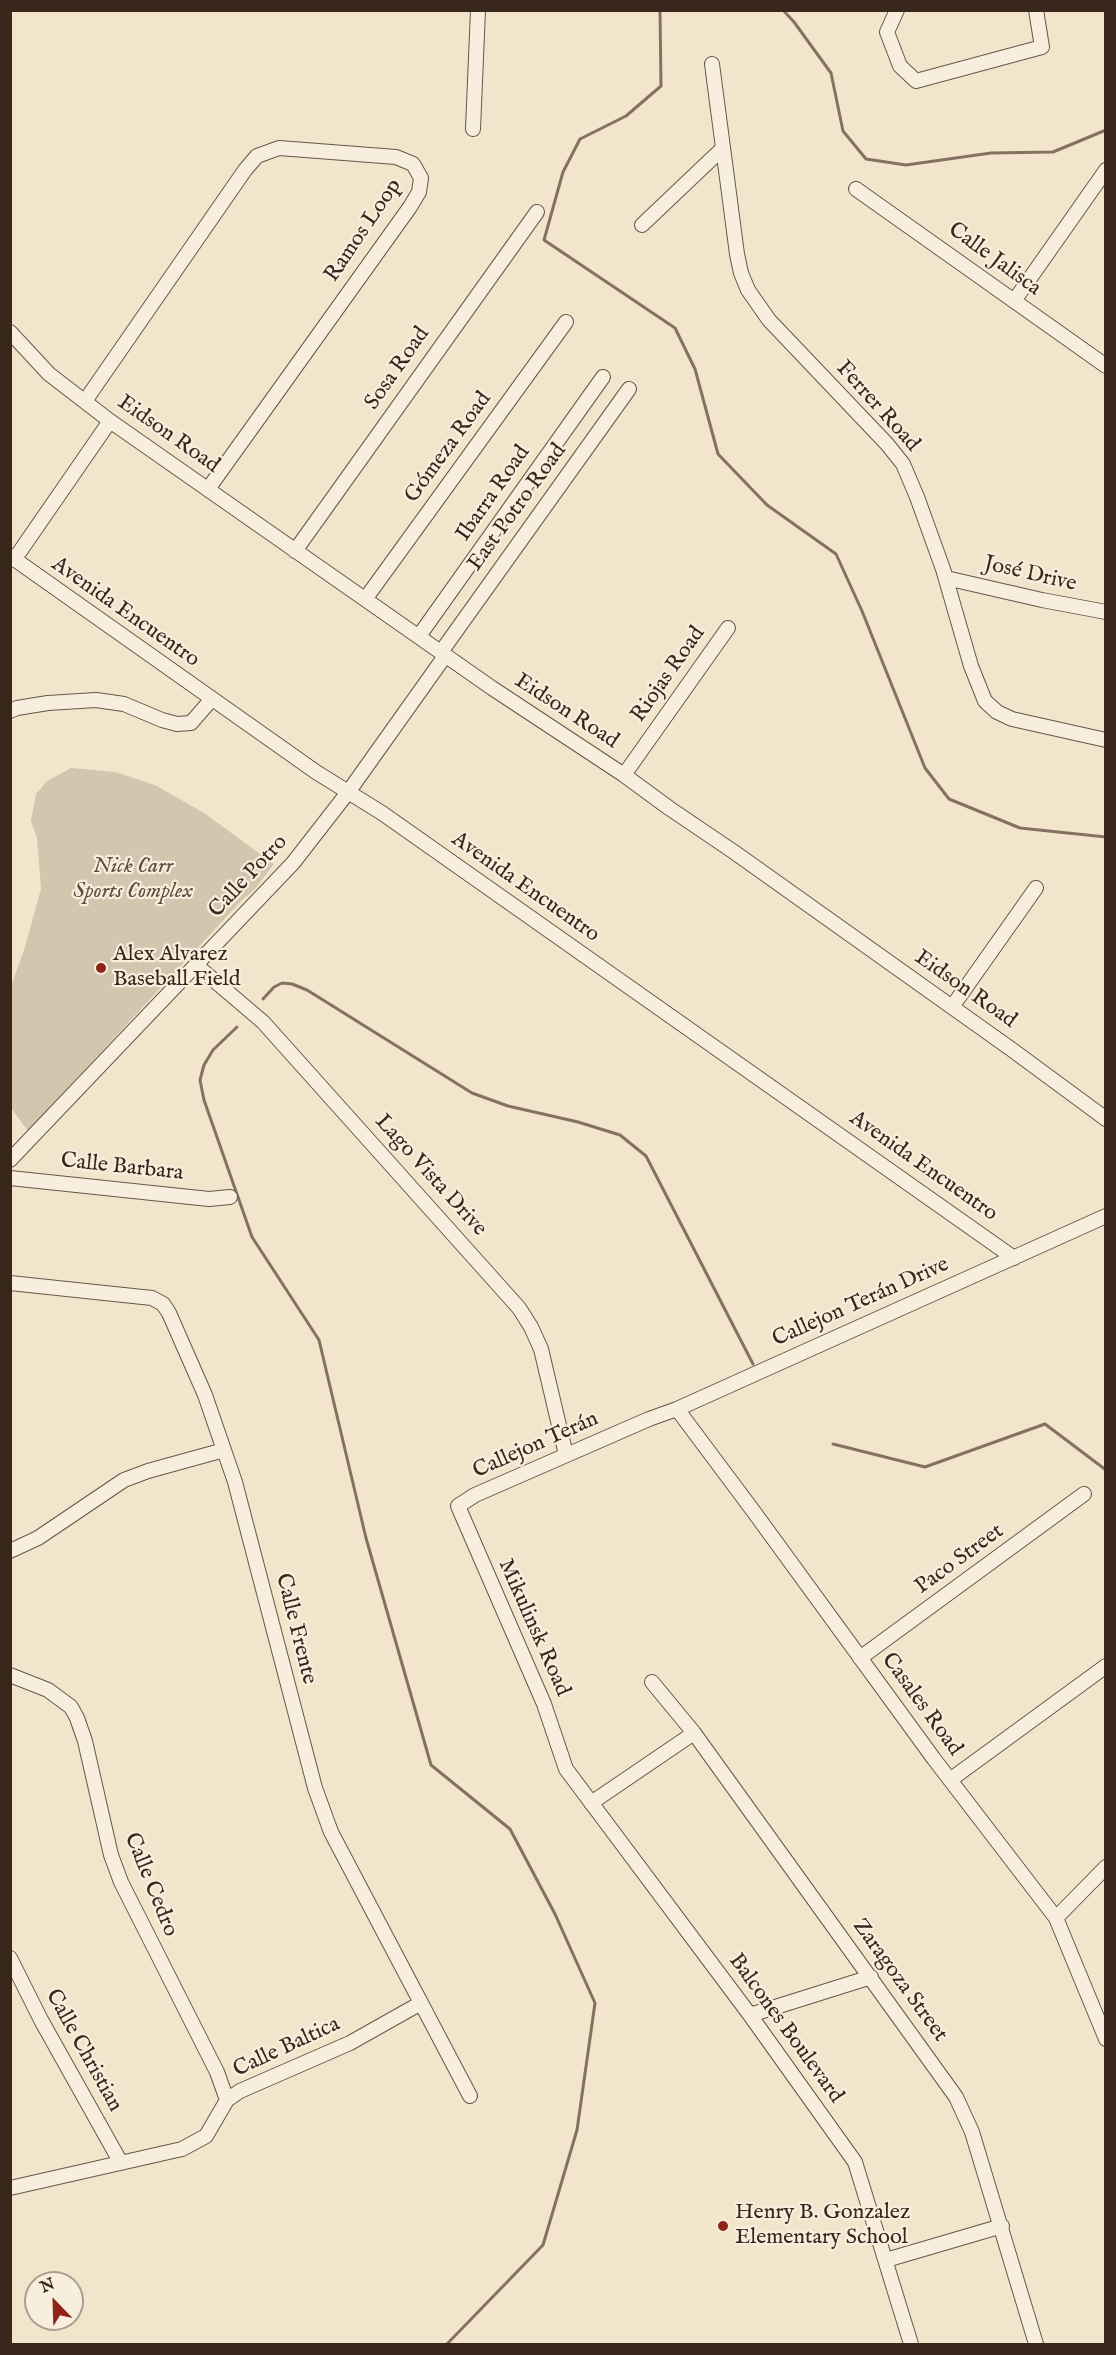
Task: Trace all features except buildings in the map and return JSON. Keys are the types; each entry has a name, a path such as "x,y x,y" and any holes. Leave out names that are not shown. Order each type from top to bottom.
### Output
{"street":[{"path":"473,129 478,10"},
{"path":"897,10 887,32 900,66 916,81 1042,47 1036,10"},
{"name":"Ferrer Road","path":"712,64 737,254 748,290 769,320 887,444 903,464 946,578 971,666 985,701 997,712 1012,719 1106,740"},
{"name":"Ramos Loop","path":"85,401 244,170 257,156 279,147 396,157 413,164 421,178 419,192 410,207 208,489"},
{"path":"642,225 722,149"},
{"path":"1014,301 1104,176"},
{"name":"Calle Jalisca","path":"856,189 1106,366"},
{"name":"Sosa Road","path":"296,551 537,212"},
{"name":"Gómeza Road","path":"366,598 566,322"},
{"name":"Eidson Road","path":"10,332 49,374 110,421 443,654 624,775 1103,1113"},
{"name":"Ibarra Road","path":"419,636 603,377"},
{"name":"East Potro Road","path":"443,654 629,389"},
{"path":"12,558 110,421"},
{"name":"Avenida Encuentro","path":"12,558 211,700 316,772 349,791 1014,1258"},
{"name":"José Drive","path":"946,578 1106,612"},
{"name":"Riojas Road","path":"624,775 728,628"},
{"name":"Calle Potro","path":"10,1160 293,862 349,791 443,654"},
{"path":"10,711 29,706 96,700 124,704 177,724 191,723 211,700"},
{"path":"952,1007 1036,888"},
{"name":"Lago Vista Drive","path":"196,965 263,1022 519,1308 541,1348 566,1455"},
{"name":"Calle Barbara","path":"10,1178 209,1199 230,1197"},
{"name":"Callejon Terán Drive","path":"633,1426 677,1409 1106,1216"},
{"name":"Calle Frente","path":"10,1283 152,1298 163,1304 175,1324 205,1395 235,1482 320,1804 339,1850 470,2096"},
{"name":"Casales Road","path":"677,1409 950,1780 1056,1918 1106,2038"},
{"name":"Callejon Terán","path":"458,1506 475,1495 633,1426"},
{"path":"10,1551 38,1538 124,1480 147,1471 224,1450"},
{"name":"Paco Street","path":"860,1658 1084,1494"},
{"name":"Mikulinsk Road","path":"458,1506 544,1704 566,1769"},
{"path":"950,1780 1106,1666"},
{"name":"Calle Cedro","path":"10,1675 48,1690 71,1707 77,1718 111,1855 121,1882 150,1944 182,2001 212,2062 227,2100"},
{"name":"Zaragoza Street","path":"652,1682 694,1733 956,2097 972,2132 1036,2344"},
{"path":"591,1803 694,1733"},
{"name":"Balcones Boulevard","path":"566,1769 750,2015 855,2162 911,2344"},
{"path":"1056,1918 1106,1867"},
{"name":"Calle Christian","path":"10,1958 41,2020 121,2163"},
{"path":"750,2015 871,1977"},
{"name":"Calle Baltica","path":"10,2188 182,2150 206,2136 227,2100 250,2086 350,2043 421,2003"},
{"path":"886,2260 1002,2226"}],"green space":[{"name":"Nick Carr Sports Complex","path":"71,768 115,772 155,785 204,813 274,864 254,890 243,899 28,1131 11,1108 11,986 41,889 37,838 31,821 36,794 47,781"}],"waterway":[{"path":"660,10 661,86 626,116 580,139 563,172 544,240 675,328 695,369 718,454 767,505 836,554 862,611 925,768 949,799 1020,828 1106,837"},
{"path":"783,10 831,73 843,131 866,159 906,165 991,153 1053,152 1106,130"},
{"path":"263,999 274,987 282,983 292,984 307,990 472,1093 508,1106 578,1122 620,1135 646,1156 753,1364"},
{"path":"237,1027 213,1050 204,1065 200,1080 204,1100 252,1237 319,1340 366,1538 431,1765 510,1829 555,1914 595,2003 577,2130 543,2245 447,2344"},
{"path":"833,1444 925,1467 1045,1424 1106,1470"}],"place":[{"name":"Alex Alvarez Baseball Field","path":"101,968"},
{"name":"Henry B. Gonzalez Elementary School","path":"723,2226"}]}
